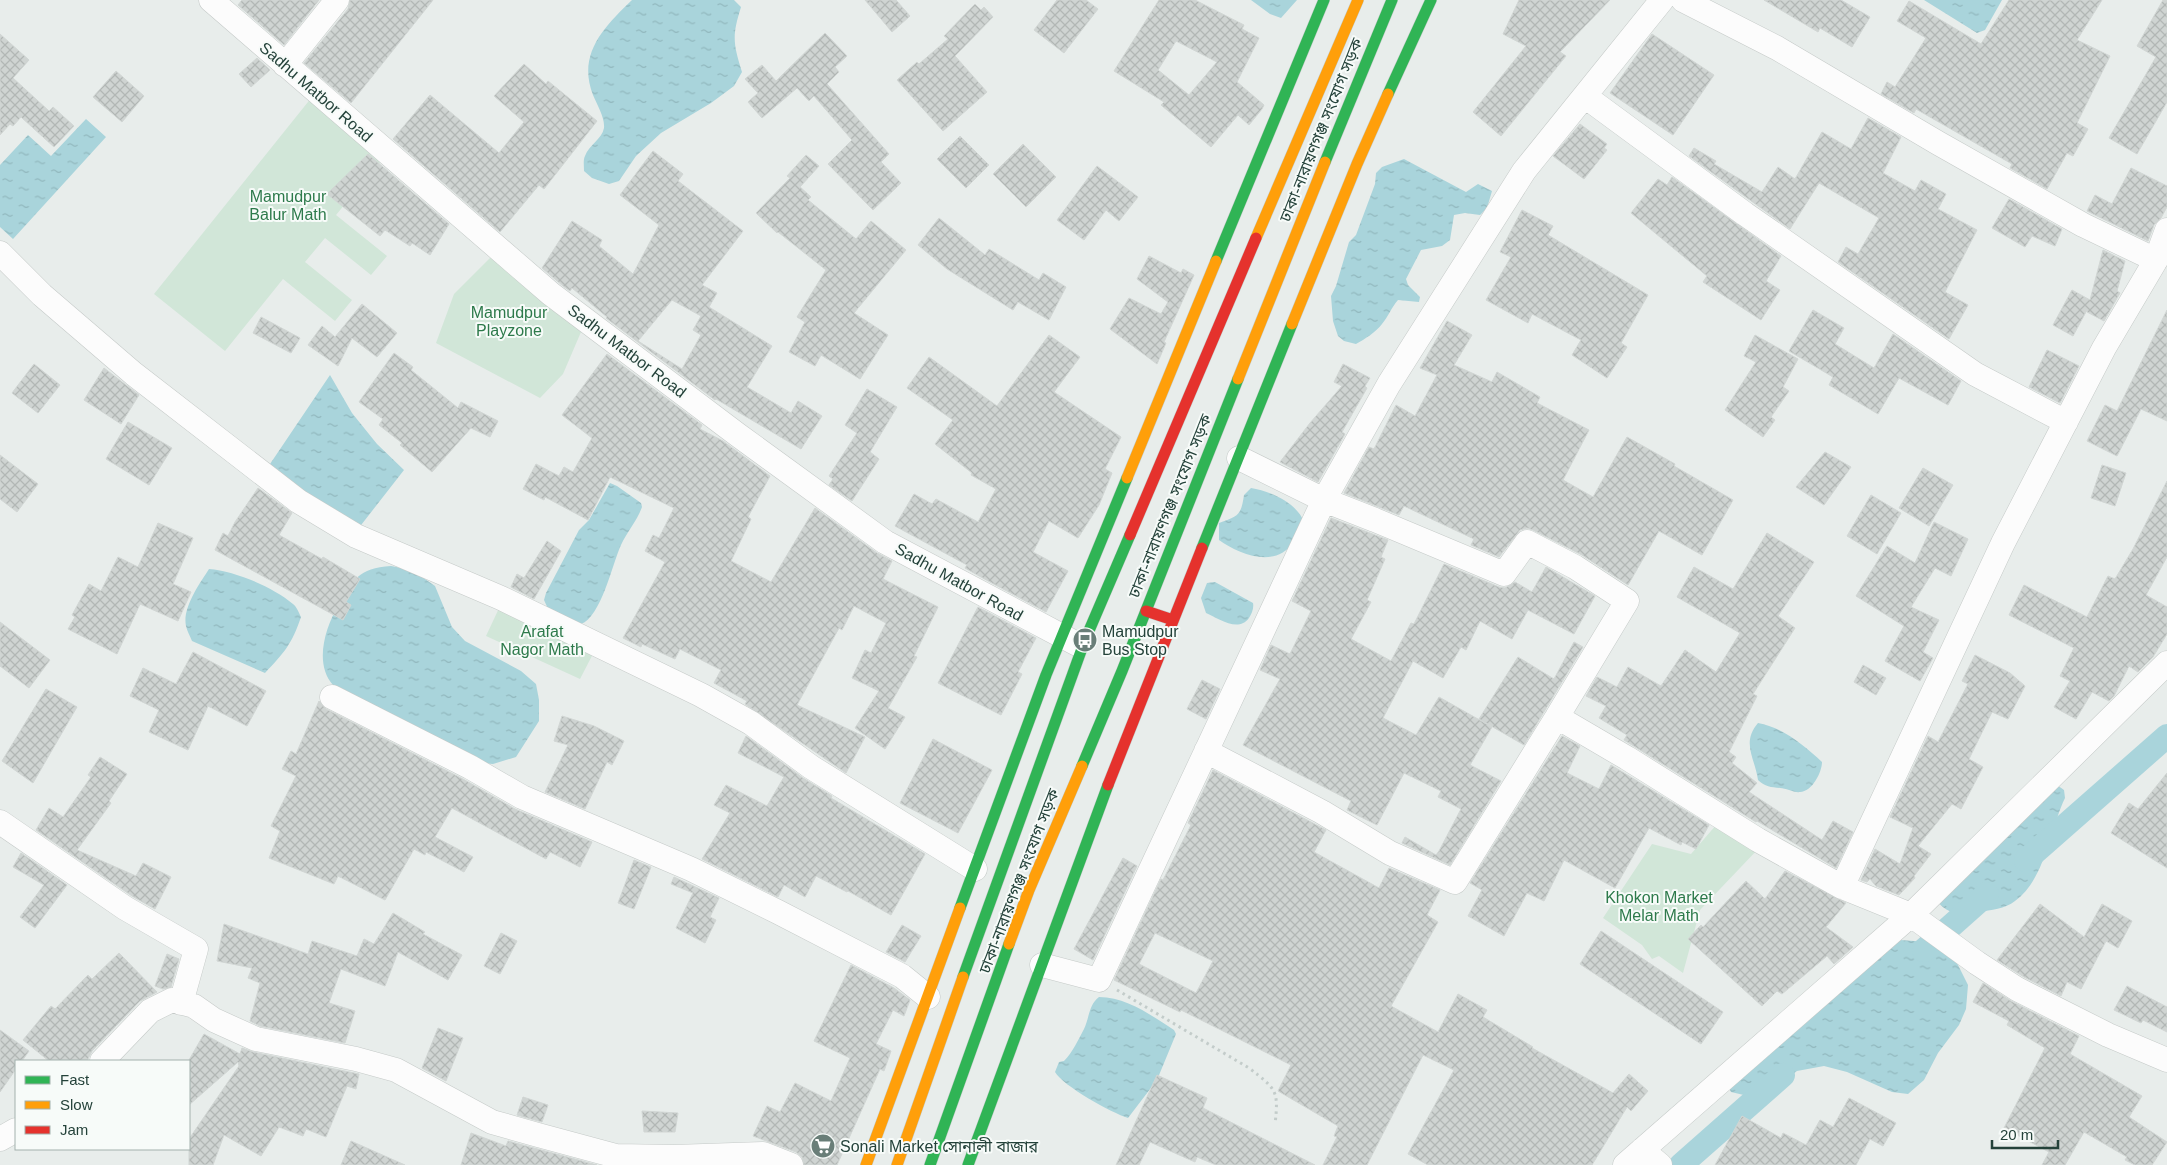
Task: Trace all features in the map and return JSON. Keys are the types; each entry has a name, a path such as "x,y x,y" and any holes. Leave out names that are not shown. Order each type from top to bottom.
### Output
{"main road":[{"path":"866,1165 1061,637 1324,0"},
{"name":"ঢাকা-নারায়ণগঞ্জ সংযোগ সড়ক","path":"897,1165 998,879 1083,647 1358,0"},
{"name":"ঢাকা-নারায়ণগঞ্জ সংযোগ সড়ক","path":"930,1165 1029,890 1146,611 1349,101 1392,0"},
{"path":"968,1165 1125,740 1357,164 1431,0"},
{"path":"1146,611 1173,620"}],"street":[{"name":"Sadhu Matbor Road","path":"211,0 285,66 551,294 738,435 885,542 1083,647"},
{"path":"285,66 337,0"},
{"path":"1042,965 1099,980 1324,500 1388,384 1524,171 1586,97 1662,0"},
{"path":"1683,0 1777,48 1938,143 2083,225 2156,260"},
{"path":"1586,97 1745,214 1975,374 2066,422"},
{"path":"1842,887 1970,609 2104,348 2156,260 2167,230"},
{"path":"0,253 42,295 134,374 298,501 356,536 501,598 702,694 751,723 811,767 975,869"},
{"path":"1206,751 1322,812 1390,852 1455,882 1627,601 1575,567 1527,542 1504,574 1324,500 1239,458"},
{"path":"1642,1158 1911,915 2167,663"},
{"path":"332,697 522,797 690,869 778,912 902,976 928,997"},
{"path":"1557,717 1627,758 1750,836 1842,887 1911,915 1977,963 2018,989 2108,1035 2167,1060"},
{"path":"0,822 125,908 196,949 181,1003"},
{"path":"103,1060 150,1011 172,1000 194,1006 214,1020 256,1039 356,1059 396,1070 492,1122 615,1160 764,1154 790,1165"},
{"path":"0,1139 15,1131"}],"path":[{"path":"1099,980 1250,1068 1269,1083 1276,1094 1275,1124"}],"green space":[{"name":"Mamudpur Balur Math","path":"316,92 380,162 336,215 387,256 371,275 325,238 305,262 352,300 335,321 283,279 225,351 154,294"},
{"name":"Mamudpur Playzone","path":"497,251 584,325 563,374 540,398 436,343 454,294"},
{"name":"Arafat Nagor Math","path":"501,604 595,650 580,679 486,636"},
{"name":"Khokon Market Melar Math","path":"1717,824 1760,847 1700,910 1683,973 1659,956 1652,959 1642,945 1603,918 1652,844 1691,854"}],"water":[{"path":"632,0 734,0 741,7 736,25 735,40 742,72 734,86 711,103 661,133 636,156 619,181 609,184 592,178 584,171 585,156 604,128 602,115 589,80 588,67 596,42 603,31"},
{"path":"1251,0 1297,0 1281,18 1270,14"},
{"path":"1924,0 2002,0 1985,30 1977,33"},
{"path":"86,119 106,137 13,239 0,227 0,165 28,135 51,156"},
{"path":"1404,159 1466,192 1478,184 1492,191 1487,208 1480,215 1465,213 1454,215 1450,240 1442,246 1421,250 1406,279 1408,285 1420,297 1419,302 1398,300 1377,330 1356,344 1344,341 1338,336 1333,321 1331,296 1336,286 1349,242 1356,235 1375,184 1376,173 1382,167"},
{"path":"330,375 352,413 377,444 404,470 358,529 268,467"},
{"path":"610,483 641,503 642,507 621,545 600,601 594,612 581,624 549,611 544,600 579,530 589,520"},
{"path":"1251,488 1282,499 1295,509 1304,522 1293,543 1285,551 1267,557 1256,556 1236,550 1219,540 1219,523 1234,517 1240,511 1244,495"},
{"path":"391,566 412,570 435,586 452,627 465,641 521,671 536,684 539,700 539,721 516,757 493,764 481,763 349,697 337,689 327,676 323,657 326,635 333,615 343,597 353,582 364,573 371,569"},
{"path":"209,569 242,576 264,586 285,598 298,610 301,617 291,641 265,673 192,641 185,619 189,604"},
{"path":"1215,582 1253,603 1253,609 1249,618 1239,624 1234,624 1222,621 1206,613 1201,598 1207,583"},
{"path":"1758,723 1784,733 1801,744 1822,762 1818,776 1808,789 1795,792 1768,786 1758,780 1750,751 1750,737"},
{"path":"2057,785 2064,790 2065,798 2046,853 2025,892 2015,901 1998,909 1961,914 1951,912 1941,906 1937,901"},
{"path":"1900,940 1929,942 1956,961 1968,985 1966,1009 1959,1025 1938,1053 1924,1080 1908,1094 1892,1092 1847,1072 1824,1066 1797,1071 1763,1096 1748,1096 1731,1092 1727,1084"},
{"path":"1099,997 1119,1000 1139,1008 1174,1030 1176,1034 1157,1080 1128,1118 1100,1105 1077,1091 1055,1072 1059,1062 1064,1061 1075,1046 1084,1029 1093,1004"}],"building":[{"path":"242,0 319,0 284,45 238,5"},
{"path":"350,0 433,0 351,103 304,63 348,9"},
{"path":"865,0 896,0 910,16 892,32"},
{"path":"1057,0 1086,0 1098,9 1064,53 1034,30"},
{"path":"1159,0 1195,0 1244,25 1242,29 1259,38 1237,82 1264,105 1249,125 1238,115 1211,147 1161,105 1164,102 1114,71","holes":["1176,41 1217,62 1189,95 1158,70"]},
{"path":"1519,0 1610,0 1560,52 1566,56 1501,136 1473,112 1526,46 1503,34"},
{"path":"1764,0 1841,0 1870,17 1852,47 1820,28 1818,32"},
{"path":"2009,0 2102,0 2077,40 2110,56 2077,123 2088,129 2073,156 2067,153 2047,189 2010,168 2012,164 1916,109 1914,113 1881,94 1887,82 1895,87 1926,38 1897,21 1909,1 1981,44"},
{"path":"2163,0 2167,0 2167,102 2137,154 2109,138 2156,57 2137,46"},
{"path":"975,4 981,10 984,7 993,17 955,56 987,92 943,131 897,80 948,39 944,36"},
{"path":"825,33 847,56 835,67 839,72 827,84 889,154 881,162 901,183 873,210 828,164 852,140 814,96 809,101 797,88 762,118 748,102 758,93 745,79 762,65 776,81"},
{"path":"0,34 29,60 13,78 49,111 53,107 74,126 54,147 21,117 13,126 10,124 0,135"},
{"path":"1652,34 1714,75 1673,135 1610,93"},
{"path":"257,58 270,70 251,87 239,74"},
{"path":"524,64 546,84 548,81 597,121 544,189 539,185 500,232 393,139 430,95 499,153 524,122 494,96"},
{"path":"116,71 144,96 122,122 93,97"},
{"path":"1868,118 1901,137 1883,173 1915,191 1921,180 1946,194 1938,209 1977,230 1945,292 1968,305 1949,339 1838,262 1846,247 1858,254 1879,218 1819,183 1790,229 1689,156 1694,148 1716,161 1714,164 1762,192 1778,167 1795,179 1822,132 1851,149"},
{"path":"1580,124 1607,144 1604,148 1607,150 1584,179 1553,156"},
{"path":"960,136 989,165 966,188 937,159"},
{"path":"1023,144 1056,177 1026,207 993,174"},
{"path":"653,151 683,174 678,181 743,231 702,285 717,293 709,307 772,346 747,387 791,413 798,401 822,416 801,449 715,400 606,318 572,288 570,291 542,268 572,221 602,240 599,246 633,274 659,225 620,195","holes":["672,300 701,316 693,330 701,335 682,369 638,341"]},
{"path":"368,154 449,224 430,255 412,243 410,246 385,230 380,236 327,194"},
{"path":"806,155 819,166 800,187 811,197 808,200 856,239 871,221 906,250 854,313 888,335 860,379 821,355 815,366 789,352 805,322 797,317 826,270 777,233 756,213 790,178 787,176"},
{"path":"1097,166 1138,197 1119,221 1106,210 1084,240 1057,220"},
{"path":"2131,168 2167,186 2167,207 2161,218 2154,225 2148,241 2087,211 2095,195 2112,204"},
{"path":"1672,177 1781,256 1766,281 1780,290 1761,320 1703,282 1707,276 1631,213 1658,179 1667,185"},
{"path":"2009,199 2062,229 2055,246 2032,236 2025,247 1992,228"},
{"path":"1522,210 1553,226 1548,235 1648,295 1621,343 1627,347 1607,378 1572,355 1581,340 1532,314 1528,323 1486,300 1511,257 1500,252"},
{"path":"939,218 985,255 989,249 1039,280 1043,273 1066,287 1049,320 1018,302 1013,310 947,269 918,245"},
{"path":"2103,250 2125,261 2117,291 2120,293 2104,321 2087,312 2087,310 2073,336 2053,325 2072,290 2090,300"},
{"path":"1149,256 1181,273 1183,269 1194,275 1164,342 1166,343 1157,364 1110,329 1129,298 1161,314 1168,302 1137,279"},
{"path":"362,304 397,333 377,357 352,338 338,366 308,345 322,326 335,337"},
{"path":"1813,310 1844,328 1835,344 1874,368 1893,334 1961,381 1948,405 1899,378 1878,414 1829,385 1833,377 1789,351"},
{"path":"2167,310 2167,421 2141,409 2117,456 2087,441 2105,405 2117,411"},
{"path":"261,317 300,338 291,353 253,333"},
{"path":"1447,321 1472,335 1454,365 1492,382 1497,372 1540,397 1537,403 1589,430 1563,480 1593,497 1627,437 1733,500 1702,555 1659,531 1628,585 1582,555 1527,528 1520,530 1499,557 1471,545 1474,539 1404,506 1399,515 1344,493 1369,447 1374,449 1396,405 1415,416 1437,375 1420,368"},
{"path":"1049,335 1080,357 1054,392 1121,437 1105,469 1112,473 1099,505 1078,538 1049,521 1033,552 1068,571 1046,612 965,568 967,565 895,526 914,494 932,504 936,499 978,522 996,489 971,475 972,473 935,444 953,420 907,388 929,357 997,406"},
{"path":"1755,335 1798,359 1783,387 1789,391 1771,417 1775,420 1763,437 1725,410 1756,362 1744,356"},
{"path":"2047,350 2079,366 2060,403 2029,387"},
{"path":"394,353 413,367 411,370 458,408 461,402 498,421 490,437 471,428 432,472 400,445 402,443 379,425 383,419 359,402"},
{"path":"607,354 702,425 700,429 723,441 770,476 748,517 751,519 731,561 771,582 815,508 877,553 892,561 883,579 938,607 914,656 917,657 888,708 905,717 885,749 855,728 879,691 852,678 865,650 871,653 886,623 854,606 842,630 839,628 797,705 865,737 846,773 745,704 747,701 714,683 721,670 680,649 675,659 642,644 641,647 623,638 665,562 645,551 653,535 659,538 674,508 610,477 588,520 545,497 544,500 523,489 536,464 559,476 564,467 573,472 592,438 562,415"},
{"path":"34,364 60,385 38,413 12,393"},
{"path":"1343,364 1370,378 1365,386 1367,388 1342,432 1345,434 1318,482 1280,462 1342,386 1334,382"},
{"path":"104,368 139,395 121,424 84,400"},
{"path":"867,389 897,407 870,452 879,459 852,501 829,485 833,479 829,476 857,433 845,425"},
{"path":"128,422 172,448 149,485 106,459"},
{"path":"1825,452 1851,467 1824,505 1796,487"},
{"path":"0,455 38,484 17,512 0,499"},
{"path":"2102,465 2126,473 2115,506 2091,498"},
{"path":"1923,468 1953,485 1929,526 1899,508"},
{"path":"2167,481 2167,557 2146,595 2167,607 2167,634 2153,657 2138,672 2129,666 2114,696 2109,701 2092,692 2076,719 2054,707 2070,681 2060,676 2074,648 2009,615 2024,585 2087,617 2108,576 2115,579 2133,549"},
{"path":"258,488 292,513 279,535 322,559 323,557 360,579 346,602 351,605 343,620 215,550 223,533 228,536"},
{"path":"1871,495 1901,513 1877,554 1847,536"},
{"path":"1331,518 1388,540 1381,557 1385,559 1367,600 1371,602 1351,639 1391,661 1411,623 1414,624 1444,564 1499,587 1505,588 1515,582 1532,592 1546,567 1595,596 1574,634 1528,610 1512,639 1480,621 1466,650 1461,647 1443,678 1413,661 1383,718 1416,735 1439,697 1492,727 1470,765 1501,781 1450,865 1402,843 1405,837 1436,855 1439,851 1461,809 1438,797 1441,791 1404,773 1377,825 1347,810 1351,801 1243,745 1280,679 1260,670 1271,645 1290,654 1311,611 1292,601"},
{"path":"1934,522 1968,539 1951,576 1935,568 1911,607 1939,620 1923,652 1933,658 1920,681 1885,661 1904,626 1856,596 1887,546 1915,563"},
{"path":"158,523 193,538 173,584 191,592 178,621 140,604 117,654 68,629 75,617 72,615 89,584 101,591 118,557 138,567"},
{"path":"1767,533 1814,562 1778,616 1795,628 1753,694 1757,696 1729,752 1736,757 1732,763 1757,783 1749,792 1822,840 1833,821 1853,832 1836,868 1756,822 1624,740 1627,735 1599,718 1606,706 1586,696 1597,677 1617,687 1628,667 1661,686 1685,650 1716,672 1740,633 1677,597 1694,567 1733,589"},
{"path":"547,541 561,551 534,599 511,587 517,574 524,578"},
{"path":"978,607 1036,638 1018,672 1022,674 1001,715 938,683"},
{"path":"0,622 50,660 29,688 0,666"},
{"path":"1574,642 1583,647 1524,745 1479,719 1518,657 1554,679"},
{"path":"193,652 266,691 247,726 208,706 188,750 149,732 159,710 130,696 143,668 176,684"},
{"path":"1975,655 2010,673 2025,686 2008,719 1992,712 1969,759 1983,767 1961,809 1952,804 1918,846 1931,854 1914,876 1915,878 1899,895 1876,886 1870,879 1867,882 1861,880 1875,849 1900,864 1913,828 1890,817 1928,736 1938,742 1968,684 1962,681"},
{"path":"1863,665 1886,678 1876,695 1854,682"},
{"path":"1202,680 1220,689 1206,719 1187,709"},
{"path":"46,689 77,707 33,783 2,761"},
{"path":"319,701 326,709 463,779 515,809 592,842 580,867 550,852 546,859 452,808 435,837 473,857 464,872 426,852 425,855 414,849 385,900 338,876 334,884 269,858 280,831 271,826 296,776 282,769 291,751 296,754"},
{"path":"562,716 594,726 624,741 612,765 607,762 585,809 545,792 568,745 554,741"},
{"path":"746,736 803,778 832,796 831,798 925,854 891,915 816,876 805,897 784,885 778,897 702,859 730,813 714,805 726,785 767,806 784,777 738,753"},
{"path":"1562,736 1580,746 1567,773 1599,789 1611,765 1709,825 1696,849 1682,842 1681,845 1649,828 1615,888 1564,860 1544,901 1527,893 1504,936 1468,916 1482,890 1470,883"},
{"path":"933,739 992,770 958,833 900,803"},
{"path":"100,757 127,774 109,801 111,803 77,850 136,876 143,863 171,877 155,909 132,896 36,830 49,808 63,817 91,777 88,775"},
{"path":"1213,770 1326,830 1314,852 1379,888 1389,868 1440,890 1427,915 1438,922 1391,1006 1438,1032 1458,994 1487,1010 1483,1017 1532,1048 1613,1093 1629,1074 1648,1091 1631,1111 1627,1107 1592,1165 1428,1165 1408,1154 1454,1070 1423,1055 1367,1165 1323,1165 1337,1137 1334,1136 1338,1126 1278,1091 1291,1065 1181,1010 1180,1012 1114,980 1161,879 1163,880 1191,825 1188,823","holes":["1155,933 1213,961 1196,993 1139,964"]},
{"path":"2167,773 2167,868 2111,833 2129,803 2138,809"},
{"path":"21,853 67,885 35,928 20,917 44,885 13,867"},
{"path":"1123,858 1137,866 1093,960 1074,949"},
{"path":"634,860 651,867 634,909 618,903"},
{"path":"1785,871 1846,903 1826,927 1853,947 1834,964 1827,956 1782,994 1777,991 1762,1006 1688,939 1701,925 1703,927 1746,881 1765,899"},
{"path":"674,877 719,898 710,917 716,920 705,943 676,928 693,893 671,884"},
{"path":"2040,904 2084,937 2102,904 2132,921 2118,948 2106,941 2081,989 2067,982 2061,996 2024,977 1997,960"},
{"path":"393,913 425,932 423,934 462,955 448,980 398,952 385,986 341,969 329,1003 355,1011 345,1043 260,1026 250,1021 260,983 248,978 252,968 217,961 224,924 308,954 312,941 357,956 364,939 374,944"},
{"path":"902,925 921,936 905,962 886,952"},
{"path":"1601,931 1723,1012 1701,1044 1580,964"},
{"path":"501,933 517,941 500,974 484,966"},
{"path":"119,953 157,992 140,1001 92,1051 88,1060 48,1060 23,1040 51,1006 55,1009 88,975 92,979"},
{"path":"167,954 179,959 171,987 163,989 155,986"},
{"path":"851,965 894,988 910,1000 904,1016 893,1010 876,1044 891,1051 884,1071 880,1069 837,1165 804,1165 802,1157 796,1152 753,1136 767,1106 780,1112 795,1083 831,1101 850,1058 814,1041"},
{"path":"1983,983 2011,1001 2079,1036 2070,1054 2142,1096 2129,1117 2167,1142 2152,1165 2135,1165 2125,1160 2127,1157 2084,1132 2065,1165 2042,1165 2049,1152 2004,1128 2045,1048 2007,1025 2009,1021 1973,1002"},
{"path":"2127,986 2167,1007 2167,1032 2143,1020 2141,1023 2114,1010"},
{"path":"438,1028 463,1038 446,1081 422,1068"},
{"path":"0,1030 29,1051 23,1060 15,1060 15,1070 0,1092"},
{"path":"204,1034 240,1054 242,1048 253,1052 359,1074 356,1089 347,1086 326,1137 306,1129 303,1136 279,1127 261,1156 224,1135 213,1165 189,1165 190,1138 239,1066 238,1062 190,1104 189,1060"},
{"path":"1157,1075 1207,1098 1203,1108 1315,1165 1216,1165 1197,1157 1195,1162 1150,1142 1139,1165 1116,1165"},
{"path":"523,1097 548,1105 542,1122 517,1115"},
{"path":"1849,1098 1896,1123 1883,1146 1870,1139 1856,1165 1715,1165 1742,1116 1781,1138 1783,1133 1806,1145 1820,1120 1833,1127"},
{"path":"642,1111 678,1113 675,1132 644,1132"},
{"path":"471,1133 506,1146 508,1141 597,1165 461,1165"},
{"path":"351,1141 405,1165 341,1165"}],"waterway":[{"path":"2026,860 2167,736"},
{"path":"1924,950 1987,894"},
{"path":"1681,1165 1783,1075"}],"traffic: fast":[{"path":"1216,261 1324,0"},
{"path":"1325,162 1392,0"},
{"path":"1388,94 1431,0"},
{"path":"1202,548 1292,324"},
{"path":"1082,766 1122,671 1238,379"},
{"path":"960,908 1046,675 1127,478"},
{"path":"963,977 1085,640 1130,535"},
{"path":"968,1165 1108,785"},
{"path":"930,1165 1009,944"}],"traffic: slow":[{"path":"1256,238 1358,0"},
{"path":"1292,324 1357,164 1388,94"},
{"path":"1238,379 1325,162"},
{"path":"1127,478 1216,261"},
{"path":"1009,944 1029,890 1082,766"},
{"path":"866,1165 960,908"},
{"path":"897,1165 963,977"}],"traffic: jam":[{"path":"1130,535 1256,238"},
{"path":"1108,785 1202,548"},
{"path":"1146,611 1173,620"}],"place":[{"name":"Mamudpur Bus Stop","path":"1085,640"},
{"name":"Sonali Market সোনালী বাজার","path":"823,1146"}]}
